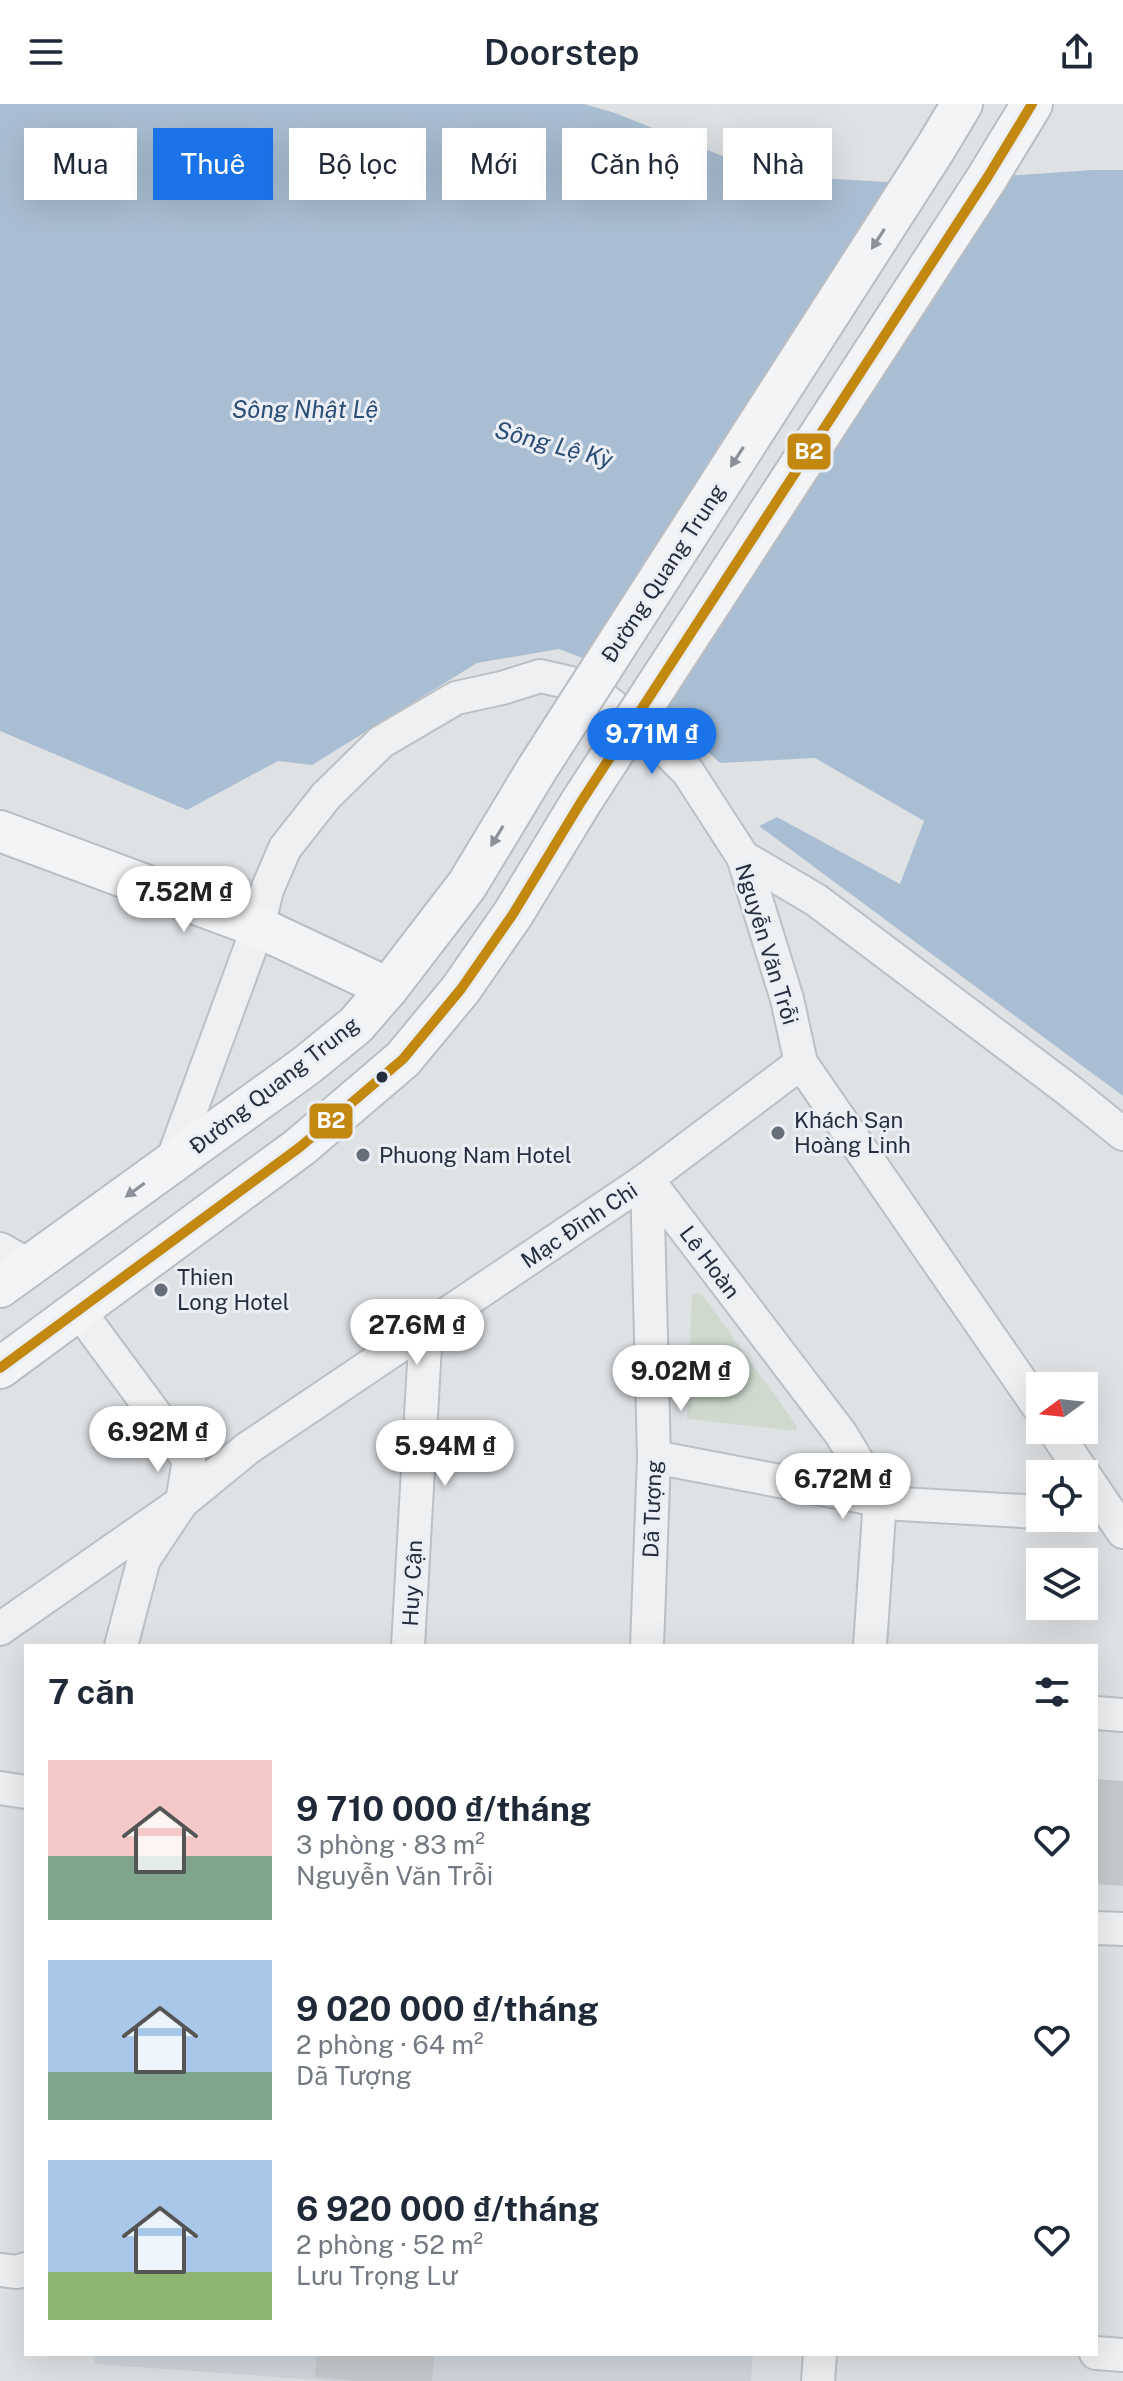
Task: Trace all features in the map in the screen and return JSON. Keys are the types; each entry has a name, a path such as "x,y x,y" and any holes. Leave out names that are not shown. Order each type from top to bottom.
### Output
{"main road":[{"name":"Đường Quang Trung","path":"10,1267 171,1164 307,1065 356,1025 388,988 467,885 537,769 962,104"},
{"path":"0,1368 300,1147 403,1059 461,989 513,914 581,802 1032,104"},
{"path":"0,831 258,927 388,988"},
{"path":"10,1267 79,1311"}],"street":[{"path":"994,167 1052,104"},
{"name":"Nguyễn Văn Trỗi","path":"171,1164 258,927 267,890 285,848 326,796 381,742 456,698 540,676 571,683 599,695 659,743 688,772 743,857 787,999 801,1063 1026,1389"},
{"path":"743,857 816,900 1123,1134"},
{"name":"Mạc Đĩnh Chi","path":"0,1629 182,1502 248,1448 647,1179 801,1063"},
{"name":"Dã Tượng","path":"647,1179 654,1457 647,1644"},
{"name":"Lê Hoàn","path":"647,1179 841,1434 880,1499"},
{"path":"79,1311 189,1460 182,1502 144,1559 122,1644"},
{"name":"Huy Cận","path":"408,1644 426,1328"},
{"path":"1062,1444 1107,1521"},
{"path":"654,1457 900,1504 1026,1511"},
{"path":"870,1644 880,1499"},
{"path":"1098,1713 1123,1715"},
{"path":"0,1788 24,1792"},
{"path":"1098,1928 1123,1929"},
{"path":"0,2270 24,2270"},
{"path":"1098,2353 1123,2355"},
{"path":"818,2381 820,2356"}],"shaded area":[{"path":"697,1293 703,1296 797,1426 796,1431 687,1419 692,1296"},
{"path":"95,2356 753,2356 751,2381 332,2381 95,2364"}],"water":[{"name":"Sông Nhật Lệ","path":"0,104 584,104 652,128 562,128 562,200 707,200 707,150 723,156 723,200 832,200 832,179 903,183 1123,170 1123,1096 759,826 777,817 900,884 924,821 815,758 720,763 622,673 559,649 477,663 312,765 278,761 187,810 0,731"}],"pier":[{"path":"989,174 656,709 620,676 588,664 903,179"}],"building":[{"path":"1098,1779 1123,1781 1123,1886 1098,1884"},
{"path":"317,2356 434,2356 432,2381 356,2381 315,2377"}],"transit line":[{"name":"B2","path":"0,1368 300,1147 403,1059 461,989 513,914 581,802 1032,104"}],"place":[{"name":"Khách Sạn Hoàng Linh","path":"778,1133"},
{"name":"Phuong Nam Hotel","path":"363,1155"},
{"name":"Thien Long Hotel","path":"161,1290"}],"water label":[{"name":"Sông Lệ Kỳ","path":"554,444"}]}
